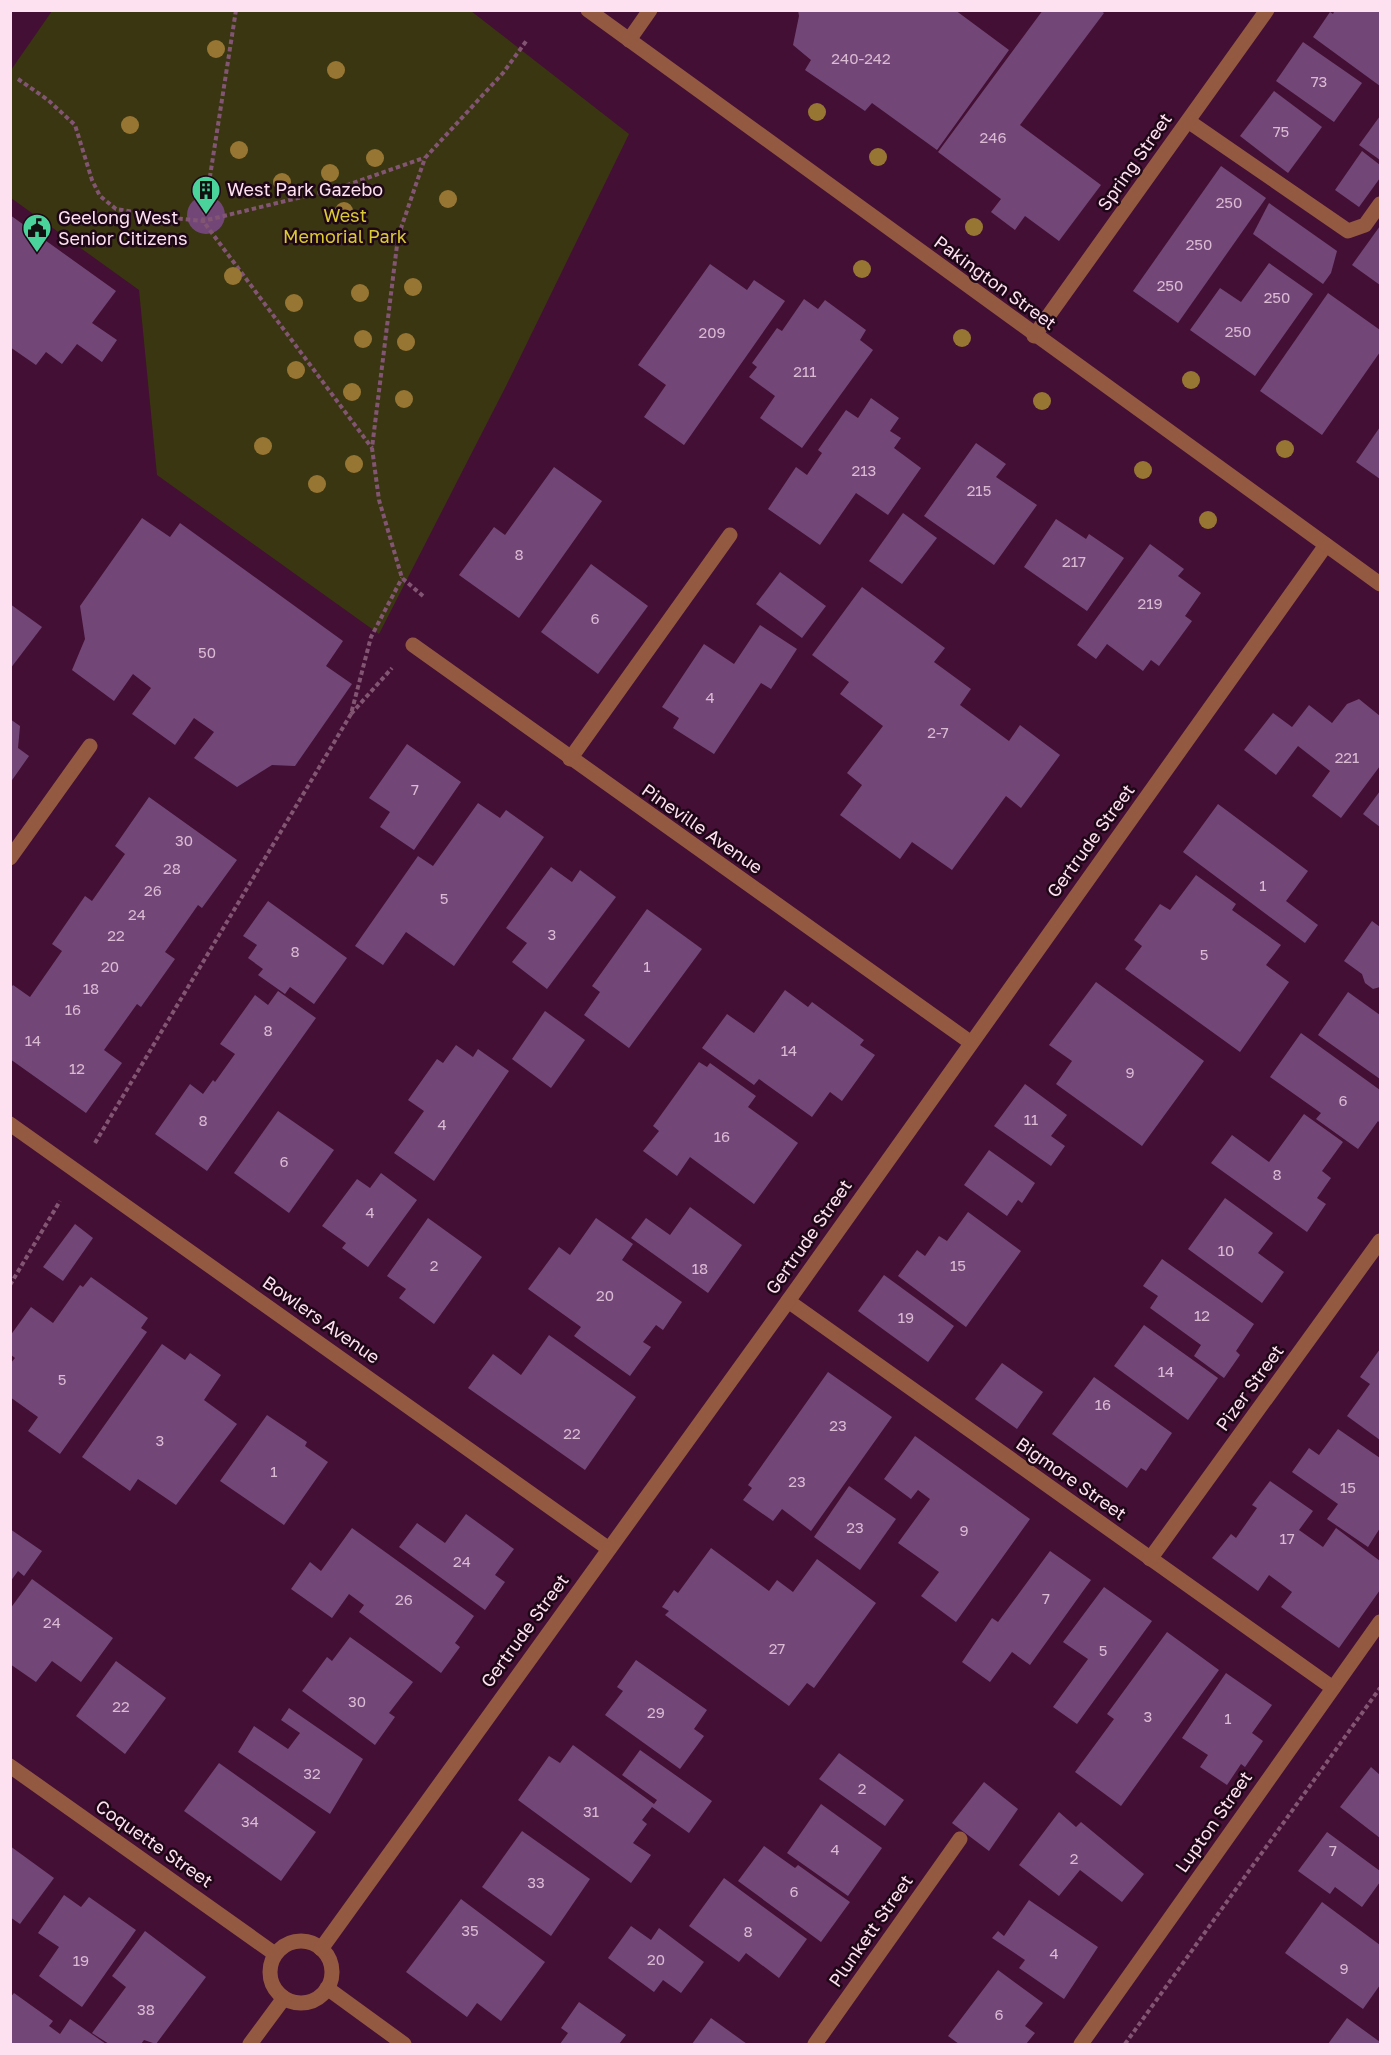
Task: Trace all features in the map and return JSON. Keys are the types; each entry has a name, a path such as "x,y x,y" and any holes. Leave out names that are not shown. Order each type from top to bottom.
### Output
{"street":[{"name":"Pakington Street","path":"588,10 1034,336 1380,584"},
{"path":"629,40 650,10"},
{"name":"Spring Street","path":"1034,336 1267,10"},
{"path":"1188,121 1348,231 1365,225 1380,204"},
{"path":"570,759 730,535"},
{"name":"Gertrude Street","path":"321,1949 788,1301 970,1042 1326,545"},
{"name":"Pineville Avenue","path":"413,645 970,1042"},
{"path":"10,858 90,746"},
{"name":"Bowlers Avenue","path":"10,1124 609,1549"},
{"name":"Pizer Street","path":"1150,1558 1380,1241"},
{"name":"Bigmore Street","path":"788,1301 1333,1688"},
{"name":"Lupton Street","path":"1081,2044 1380,1622"},
{"name":"Coquette Street","path":"10,1766 275,1954"},
{"name":"Plunkett Street","path":"815,2044 960,1839"},
{"path":"303,1941 321,1949 327,1955 332,1972 327,1988 313,2001 303,2004 284,1998 272,1983 271,1963 275,1954 292,1942 303,1941"},
{"path":"327,1988 404,2044"},
{"path":"250,2044 284,1998"}],"path":[{"path":"236,10 203,221 372,448"},
{"path":"423,596 402,578 379,500 372,448 398,237 425,158 503,73 527,40"},
{"path":"18,79 48,100 75,125 92,180 100,196 116,209 164,218 203,221 339,188 425,158"},
{"path":"351,714 371,637 402,578"},
{"path":"95,1143 351,714 413,645"},
{"path":"10,1285 60,1201"},
{"path":"1125,2044 1380,1688"}],"green space":[{"name":"West Memorial Park","path":"52,11 471,11 629,134 506,386 379,634 157,475 139,290 11,198 11,70"}],"building":[{"path":"798,10 955,10 1009,50 937,150 872,103 865,111 805,70 811,60 793,45 799,16"},
{"path":"1043,10 1100,10 1104,13 1020,125 1101,185 1059,241 1025,216 1015,230 991,212 1001,199 938,152"},
{"path":"1335,10 1380,10 1380,86 1313,37 1330,12 1333,14"},
{"path":"1303,42 1362,83 1334,122 1276,81"},
{"path":"1274,91 1322,127 1288,173 1240,136"},
{"path":"1380,116 1380,160 1359,145"},
{"path":"1362,151 1380,165 1380,178 1359,207 1335,190"},
{"path":"1221,166 1266,198 1178,323 1133,291"},
{"name":"West Park Gazebo","path":"206,196 220,201 225,215 220,229 206,234 192,229 187,215 192,201"},
{"path":"1269,203 1337,251 1331,273 1323,284 1253,234"},
{"name":"Geelong West Senior Citizens","path":"10,215 116,291 92,323 117,340 102,362 77,344 62,364 46,352 36,365 10,347"},
{"path":"1380,226 1380,285 1352,265"},
{"path":"1269,263 1313,294 1255,376 1190,330 1220,288 1241,302"},
{"path":"710,264 747,290 754,280 785,301 684,445 644,417 666,385 638,365"},
{"path":"1328,293 1380,330 1380,352 1322,435 1260,391"},
{"path":"804,299 818,309 825,300 866,330 860,340 873,350 802,448 760,418 775,396 749,377 757,367 752,363 777,328 782,331"},
{"path":"871,398 899,418 890,431 901,438 894,448 921,468 888,515 856,493 820,545 768,509 796,467 807,475 822,453 818,450 846,410 858,418"},
{"path":"1380,427 1380,479 1356,462"},
{"path":"976,443 1006,464 996,477 1037,505 994,565 924,516"},
{"path":"554,467 602,501 519,618 459,575 494,527 505,535"},
{"path":"903,513 937,538 902,584 869,561"},
{"path":"142,518 170,537 180,523 343,641 326,666 352,684 295,766 272,765 237,787 194,758 214,732 194,718 175,745 132,714 151,688 133,674 114,701 72,670 85,639 80,606"},
{"path":"1056,519 1086,539 1089,534 1124,558 1087,611 1024,567"},
{"path":"1150,544 1184,569 1178,576 1201,593 1185,616 1192,621 1159,666 1151,660 1143,671 1107,644 1096,659 1077,645"},
{"path":"591,564 648,606 598,674 541,632"},
{"path":"780,572 826,606 802,638 756,604"},
{"path":"862,587 945,648 934,662 971,689 960,705 1009,741 1020,725 1060,755 1021,808 1006,796 952,870 912,842 900,859 840,815 862,785 847,773 883,726 840,694 849,682 812,655"},
{"path":"10,604 42,627 10,669"},
{"path":"760,625 797,649 771,689 761,683 714,754 673,728 679,718 662,707 704,644 734,664"},
{"path":"1359,699 1380,716 1380,766 1341,818 1312,796 1330,771 1298,746 1276,775 1244,750 1273,713 1292,727 1309,705 1332,723 1347,704"},
{"path":"10,719 20,726 18,748 29,756 10,783"},
{"path":"407,744 461,782 414,850 380,827 390,812 369,798"},
{"path":"1380,791 1380,827 1363,814"},
{"path":"149,797 237,860 202,908 198,905 165,952 175,959 141,1007 137,1004 104,1050 122,1063 86,1113 10,1059 10,989 13,985 30,997 62,951 52,944 85,896 92,901 125,854 115,846"},
{"path":"478,803 500,818 506,810 544,837 454,966 406,932 383,965 355,946 418,856 433,866"},
{"path":"1218,804 1308,871 1286,901 1318,925 1305,943 1183,852"},
{"path":"551,867 572,882 580,870 616,897 547,989 512,962 527,943 506,928"},
{"path":"1196,875 1236,904 1232,910 1281,945 1266,965 1289,982 1240,1052 1125,969 1142,946 1134,940 1160,904 1170,910"},
{"path":"268,901 347,958 314,1004 290,987 285,994 258,975 263,969 248,958 257,945 243,936"},
{"path":"647,909 702,949 629,1048 584,1015 600,992 592,986"},
{"path":"1372,921 1380,927 1380,987 1373,989 1365,983 1362,974 1344,961"},
{"path":"1096,982 1204,1061 1142,1146 1056,1084 1072,1061 1049,1045"},
{"path":"785,990 808,1007 812,1002 864,1040 860,1045 875,1055 842,1101 830,1092 812,1117 759,1079 754,1085 702,1048 727,1014 754,1033"},
{"path":"278,991 316,1018 207,1171 155,1134 190,1084 203,1094 213,1080 215,1082 235,1054 220,1044 255,995 268,1005"},
{"path":"1348,992 1380,1015 1380,1079 1318,1035"},
{"path":"545,1011 585,1040 551,1088 512,1059"},
{"path":"1301,1033 1380,1090 1380,1123 1378,1121 1358,1149 1316,1119 1321,1113 1270,1077"},
{"path":"456,1045 473,1057 478,1049 509,1071 434,1181 394,1153 424,1111 408,1100 437,1059 443,1063"},
{"path":"699,1062 707,1067 710,1063 756,1096 748,1107 798,1143 754,1204 690,1157 677,1176 643,1151 659,1131 653,1126"},
{"path":"1025,1084 1067,1115 1051,1136 1065,1146 1051,1166 994,1126"},
{"path":"278,1111 334,1150 289,1213 234,1173"},
{"path":"1304,1114 1343,1142 1322,1171 1331,1178 1317,1198 1326,1204 1307,1232 1211,1163 1232,1135 1269,1162"},
{"path":"989,1150 1035,1183 1022,1203 1018,1200 1007,1216 964,1185"},
{"path":"381,1173 417,1200 368,1267 342,1248 346,1243 322,1226 357,1179 370,1188"},
{"path":"1225,1198 1273,1233 1258,1253 1284,1272 1262,1303 1188,1249"},
{"path":"690,1207 742,1245 708,1293 631,1238 646,1218 670,1235"},
{"path":"968,1212 1021,1251 966,1327 898,1276 917,1250 925,1256 939,1236 947,1241"},
{"path":"428,1218 482,1257 434,1324 399,1298 406,1289 387,1276"},
{"path":"596,1218 633,1244 622,1260 682,1302 663,1330 656,1325 643,1342 651,1347 630,1376 574,1336 581,1327 528,1289 559,1247 570,1255"},
{"path":"75,1224 93,1238 63,1281 43,1267"},
{"path":"1162,1259 1254,1324 1236,1351 1240,1355 1224,1378 1194,1356 1201,1345 1150,1308 1158,1296 1143,1286"},
{"path":"884,1275 954,1326 928,1362 858,1311"},
{"path":"91,1277 148,1318 141,1328 147,1332 60,1454 28,1431 38,1417 10,1397 10,1364 15,1358 10,1354 10,1336 31,1307 53,1323 80,1285 83,1287"},
{"path":"1144,1325 1218,1378 1188,1420 1114,1366"},
{"path":"549,1335 636,1397 585,1470 468,1388 493,1354 521,1375"},
{"path":"162,1344 185,1360 190,1353 221,1375 204,1400 237,1424 176,1505 138,1479 130,1491 82,1457"},
{"path":"1380,1349 1380,1440 1347,1416 1370,1384 1360,1377"},
{"path":"1002,1363 1043,1392 1017,1429 975,1399"},
{"path":"828,1372 892,1417 811,1531 782,1509 773,1521 743,1500 752,1488 748,1485"},
{"path":"1094,1377 1172,1433 1146,1471 1141,1468 1127,1488 1052,1434"},
{"path":"267,1415 307,1442 305,1446 328,1462 284,1525 220,1481"},
{"path":"1338,1429 1380,1458 1380,1528 1368,1547 1327,1519 1338,1504 1292,1472 1309,1448 1319,1455"},
{"path":"915,1436 1030,1519 956,1622 921,1596 939,1572 898,1543 930,1499 918,1490 911,1499 884,1479"},
{"path":"1270,1481 1313,1511 1299,1530 1323,1547 1336,1528 1380,1561 1380,1590 1339,1648 1281,1607 1292,1592 1269,1575 1258,1591 1212,1558 1231,1534 1236,1538 1257,1508 1252,1505"},
{"path":"849,1486 896,1519 860,1570 814,1537"},
{"path":"466,1514 514,1549 495,1575 505,1582 485,1610 399,1547 417,1523 445,1543"},
{"path":"352,1528 474,1616 455,1643 460,1647 441,1673 359,1612 364,1605 349,1594 332,1618 291,1589 310,1562 321,1571"},
{"path":"10,1529 42,1551 24,1576 18,1571 10,1582"},
{"path":"711,1548 769,1591 777,1580 793,1592 817,1559 876,1603 814,1688 807,1683 789,1706 665,1615 669,1611 662,1607 674,1590 678,1593"},
{"path":"1050,1551 1091,1580 1030,1665 1012,1652 990,1682 962,1662 992,1618 998,1622"},
{"path":"32,1579 113,1638 81,1682 52,1661 36,1682 10,1664 10,1609"},
{"path":"1104,1587 1152,1621 1077,1724 1053,1707 1088,1659 1063,1642"},
{"path":"1167,1632 1219,1670 1121,1806 1075,1772 1114,1719 1107,1714"},
{"path":"350,1637 413,1682 389,1713 395,1717 375,1745 302,1691 327,1657 332,1661"},
{"path":"636,1660 707,1710 694,1729 704,1736 680,1769 605,1715 623,1691 617,1687"},
{"path":"116,1661 166,1698 125,1754 76,1716"},
{"path":"1226,1673 1272,1705 1252,1733 1263,1741 1245,1767 1241,1764 1227,1785 1200,1767 1208,1755 1182,1738"},
{"path":"289,1708 363,1759 330,1814 238,1752 254,1726 288,1749 300,1733 281,1720"},
{"path":"573,1745 654,1804 657,1800 622,1775 640,1750 712,1801 689,1833 652,1807 642,1820 647,1824 633,1843 651,1855 631,1883 518,1800 549,1756 560,1763"},
{"path":"839,1753 904,1800 885,1826 819,1779"},
{"path":"219,1763 316,1832 281,1881 184,1811"},
{"path":"1371,1767 1380,1775 1380,1838 1340,1807"},
{"path":"984,1782 1018,1809 989,1851 952,1823"},
{"path":"821,1804 882,1848 848,1896 787,1853"},
{"path":"1059,1812 1076,1827 1081,1822 1144,1874 1122,1902 1080,1870 1059,1896 1019,1865"},
{"path":"522,1831 590,1879 551,1936 482,1887"},
{"path":"1327,1832 1380,1871 1380,1882 1362,1907 1335,1887 1330,1894 1298,1871"},
{"path":"10,1846 54,1878 20,1924 10,1917"},
{"path":"764,1846 795,1868 798,1865 850,1902 821,1942 738,1881"},
{"path":"724,1878 807,1939 779,1978 746,1953 739,1962 689,1926"},
{"path":"64,1895 81,1907 89,1897 136,1930 82,2007 39,1976 59,1947 38,1933"},
{"path":"461,1899 545,1962 501,2021 477,2003 467,2017 406,1972"},
{"path":"1029,1900 1098,1947 1064,1999 1019,1968 1025,1960 992,1938 998,1931 1004,1936"},
{"path":"1322,1902 1380,1945 1380,1985 1363,2009 1285,1953"},
{"path":"631,1926 651,1940 659,1928 704,1962 681,1993 663,1980 654,1992 608,1958"},
{"path":"145,1931 206,1977 156,2044 144,2040 141,2044 109,2044 92,2033 126,1987 112,1976"},
{"path":"998,1970 1043,2003 1025,2026 1035,2033 1026,2044 959,2044 948,2036"},
{"path":"14,1993 53,2021 49,2026 60,2034 70,2019 106,2044 10,2044 10,1998"},
{"path":"579,2002 626,2035 619,2044 560,2044 568,2033 561,2028"},
{"path":"711,2018 747,2044 692,2044"},
{"path":"1347,2018 1380,2042 1380,2044 1328,2044"}],"place":[{"name":"West Park Gazebo","path":"206,216"},
{"name":"Geelong West Senior Citizens","path":"37,254"}]}
